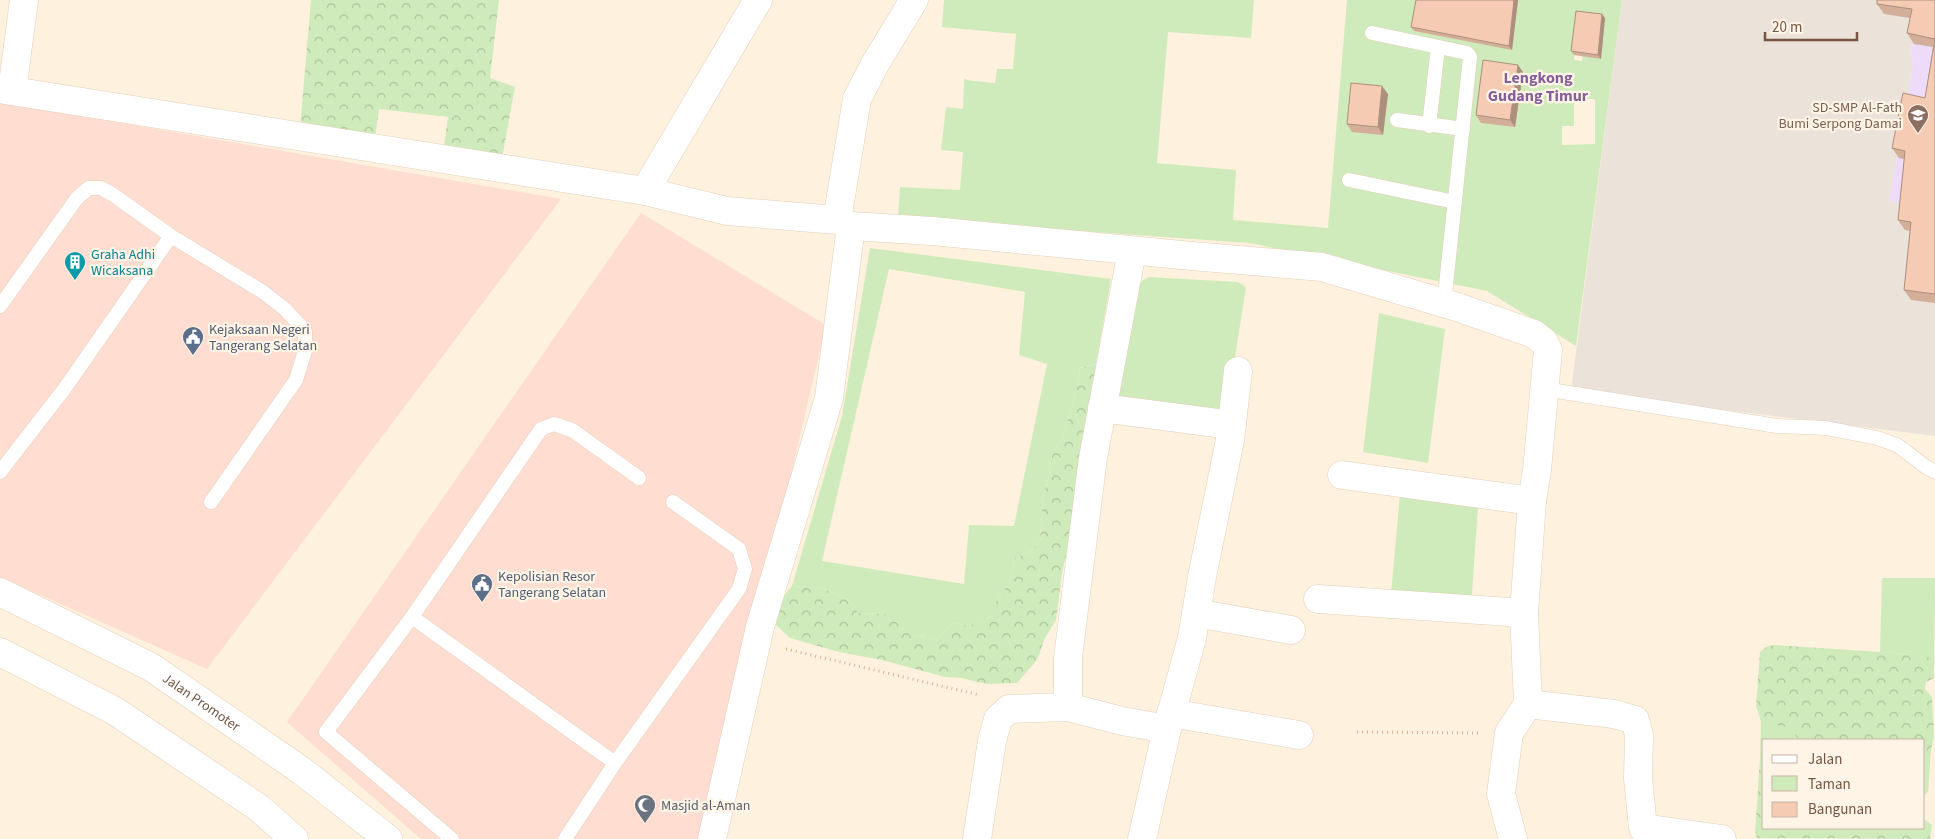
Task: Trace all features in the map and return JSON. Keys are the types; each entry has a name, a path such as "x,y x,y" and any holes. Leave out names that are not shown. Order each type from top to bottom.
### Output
{"street":[{"path":"24,0 6,90 645,191 727,212 1132,251 1322,267 1534,334 1544,342 1548,350 1537,470 1532,501 1524,613 1528,704 1509,734 1501,794 1513,839"},
{"path":"645,191 758,0"},
{"path":"712,839 756,642 829,398 857,99 875,64 914,0"},
{"path":"1068,707 1068,658 1093,458 1132,251"},
{"path":"1142,839 1169,721 1192,638 1230,440 1238,371"},
{"path":"1102,408 1232,424"},
{"path":"1342,475 1532,501"},
{"name":"Jalan Promoter","path":"0,592 151,667 302,771 388,839"},
{"path":"1318,598 1524,613"},
{"path":"1196,613 1291,630"},
{"path":"0,652 115,711 259,808 294,839"},
{"path":"1528,704 1614,714 1635,720 1639,735 1638,778 1643,828 1719,839"},
{"path":"977,839 992,741 998,719 1009,709 1068,707 1122,721 1169,721 1300,735"}],"lane":[{"path":"1372,33 1458,51 1470,57 1444,304"},
{"path":"1429,126 1438,47"},
{"path":"1396,120 1463,130"},
{"path":"1349,180 1455,202"},
{"path":"0,306 77,198 89,188 101,188 171,236 263,292 285,309 305,331 304,352 296,380 211,502"},
{"path":"0,472 65,388 171,236"},
{"path":"1544,389 1777,426 1826,428 1877,438 1898,445 1935,472"},
{"path":"452,839 326,732 412,617 541,429 554,424 572,430 639,478"},
{"path":"565,839 615,763 738,589 745,569 739,549 672,502"},
{"path":"412,617 615,763"}],"path":[{"path":"756,642 975,693 1009,709"},
{"path":"1357,732 1509,734"}],"shaded area":[{"path":"1622,0 1919,0 1911,49 1913,66 1889,201 1908,203 1935,234 1935,436 1571,391"},
{"name":"SD-SMP Al-Fath Bumi Serpong Damai","path":"1935,0 1935,206 1889,201 1913,66 1911,49 1916,19"},
{"name":"Kejaksaan Negeri Tangerang Selatan","path":"0,102 561,199 207,669 0,577"},
{"path":"641,213 826,325 706,839 421,839 287,722"}],"green space":[{"path":"311,0 499,0 490,78 515,87 502,158 444,147 448,117 379,109 375,138 300,128"},
{"path":"944,0 1254,0 1251,38 1168,32 1157,163 1236,170 1233,220 1328,228 1347,0 1622,0 1576,346 1487,291 1249,243 898,218 900,187 960,190 963,152 941,150 946,107 963,109 964,79 995,83 997,69 1013,69 1016,34 942,27","holes":["1578,15 1583,46 1582,61 1574,60","1574,99 1595,99 1595,144 1562,145 1562,126 1574,126"]},
{"path":"870,248 1111,279 1096,364 1080,368 1077,388 1063,437 1051,457 1049,475 1043,497 1040,541 1031,551 1015,558 1009,584 997,600 991,616 969,626 953,623 937,639 914,635 884,614 858,613 853,603 822,588 792,586 842,416","holes":["889,269 1025,292 1019,355 1047,364 1014,526 969,525 964,584 822,561"]},
{"path":"1149,277 1238,282 1246,287 1226,414 1115,398 1139,286 1143,280"},
{"path":"1379,313 1445,329 1428,463 1363,452"},
{"path":"1096,364 1094,402 1071,534 1062,573 1056,620 1045,638 1037,660 1017,683 987,684 961,678 945,677 882,660 839,652 790,638 775,624 781,599 792,586 822,588 853,603 858,613 884,614 905,620 914,635 937,639 953,623 969,626 990,616 997,600 1009,584 1015,558 1031,551 1040,541 1043,497 1049,475 1051,457 1063,437 1077,388 1080,368"},
{"path":"1400,494 1478,506 1472,595 1391,594"},
{"path":"1882,578 1935,578 1934,678 1933,667 1910,654 1880,652"},
{"path":"1774,645 1910,654 1928,657 1933,667 1934,678 1926,682 1925,689 1932,697 1934,737 1931,750 1925,753 1925,739 1798,739 1788,728 1761,721 1756,706 1760,652 1766,647"},
{"path":"1845,709 1925,736 1931,750 1928,792 1925,794 1925,739 1762,739 1762,758 1760,758 1761,721"},
{"path":"1762,753 1762,829 1925,829 1925,820 1932,825 1930,839 1757,838 1755,833 1760,758"}],"building":[{"path":"1416,0 1514,0 1509,46 1411,27"},
{"path":"1877,0 1935,0 1935,39 1907,33 1912,9 1877,4"},
{"path":"1576,11 1602,14 1598,55 1571,51"},
{"path":"1935,39 1935,294 1904,290 1911,222 1898,220 1905,151 1892,148 1903,93 1925,98"},
{"path":"1483,60 1518,65 1510,120 1476,115"},
{"path":"1351,83 1382,86 1378,127 1347,124"}],"place":[{"name":"SD-SMP Al-Fath Bumi Serpong Damai","path":"1918,134"},
{"name":"Graha Adhi Wicaksana","path":"75,281"},
{"name":"Kejaksaan Negeri Tangerang Selatan","path":"193,356"},
{"name":"Kepolisian Resor Tangerang Selatan","path":"482,603"},
{"name":"Masjid al-Aman","path":"645,824"}],"district":[{"name":"Lengkong Gudang Timur","path":"1538,86"}]}
